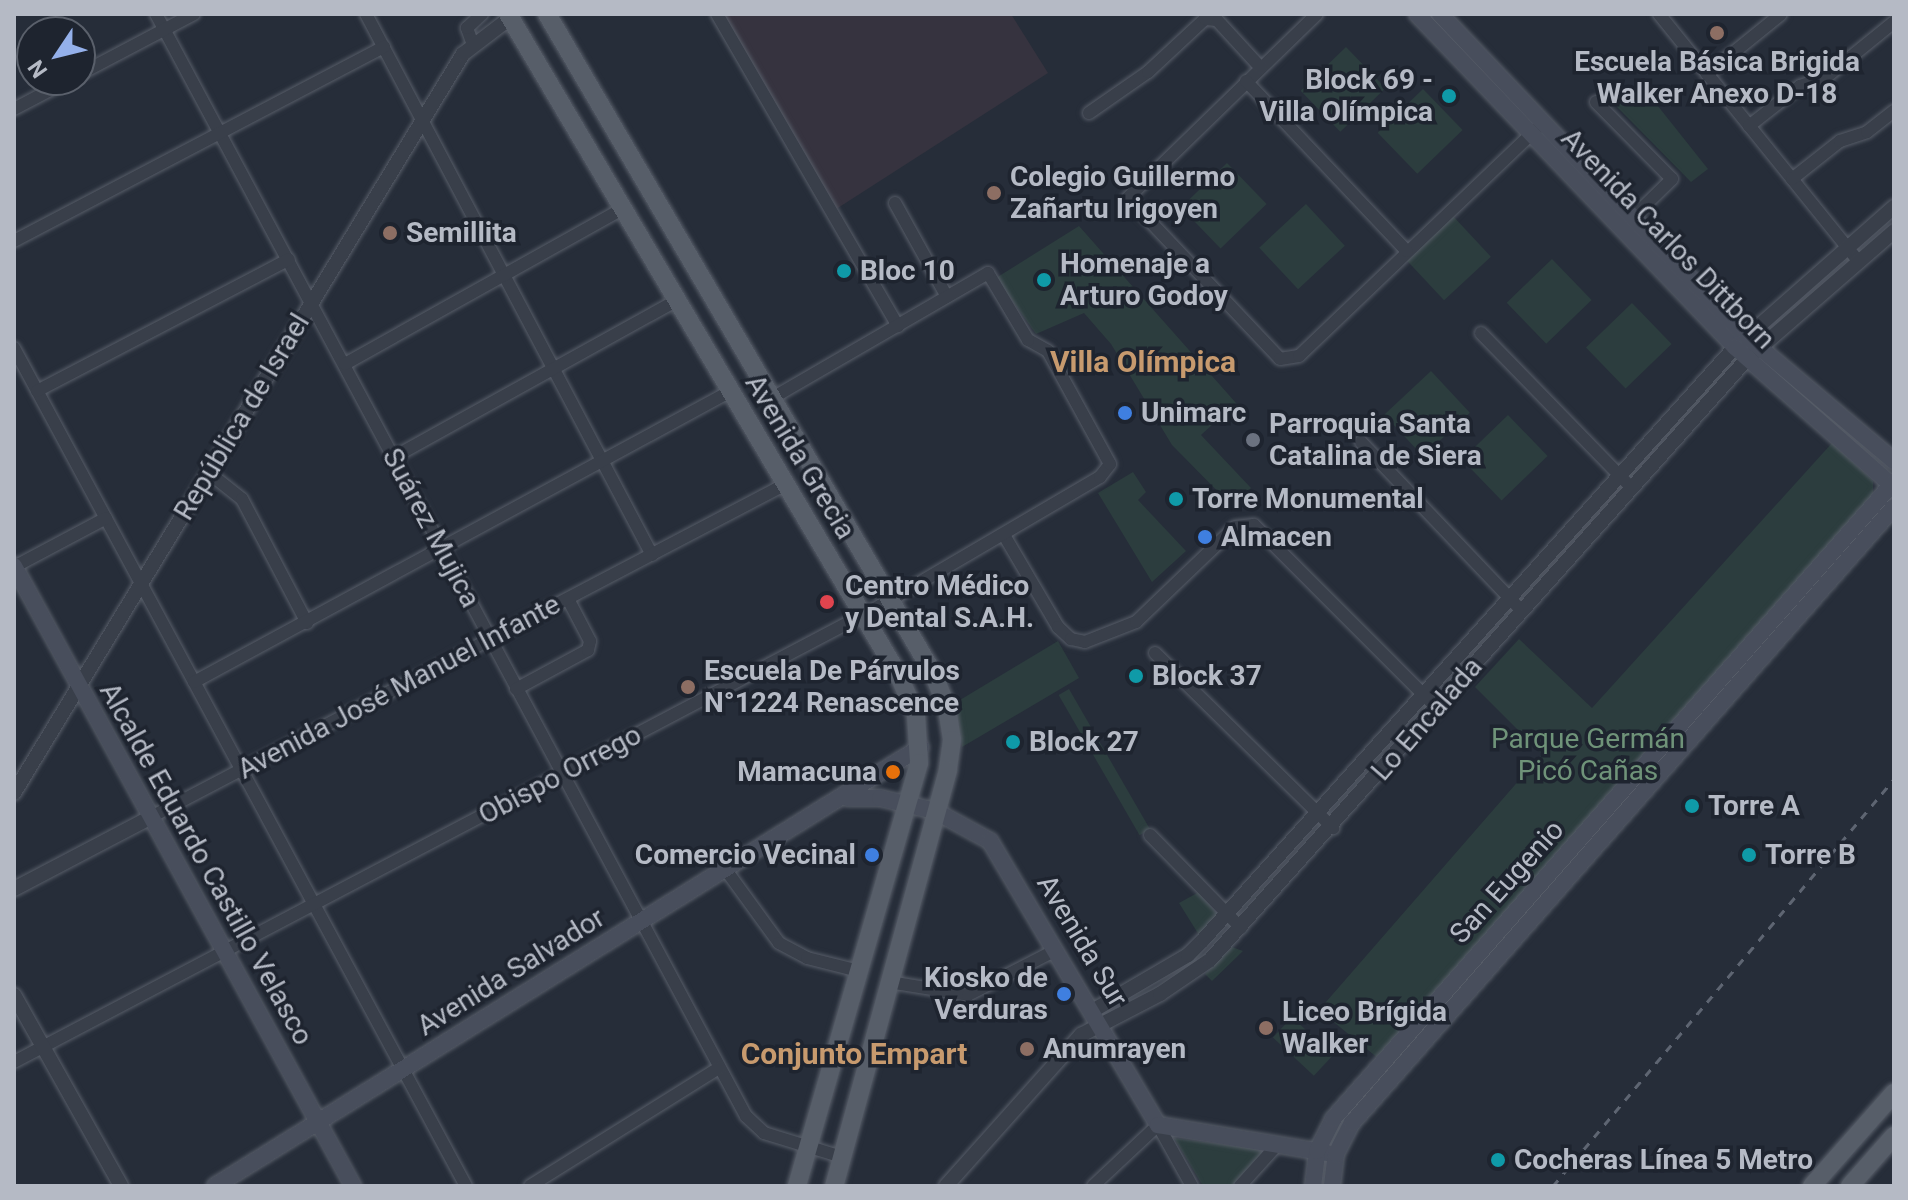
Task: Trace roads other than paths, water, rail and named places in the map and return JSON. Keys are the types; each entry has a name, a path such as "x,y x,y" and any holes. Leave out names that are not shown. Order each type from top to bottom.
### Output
{"main road":[{"name":"Avenida Grecia","path":"547,14 938,682 949,716 951,753 834,1186"},
{"name":"Avenida Carlos Dittborn","path":"1417,14 1633,217 1747,347 1894,461"},
{"name":"Avenida Carlos Dittborn","path":"1440,14 1537,129 1747,347 1893,485"},
{"name":"Avenida Grecia","path":"512,15 622,209 908,695 921,747 797,1186"},
{"name":"San Eugenio","path":"1313,1186 1317,1151 1328,1126 1361,1086 1893,485"},
{"name":"San Eugenio","path":"1332,1186 1336,1154 1370,1104 1894,507"},
{"name":"Alcalde Eduardo Castillo Velasco","path":"14,566 353,1186"},
{"name":"Avenida Salvador","path":"215,1186 836,803 921,747"},
{"name":"Avenida Salvador","path":"836,803 862,796 935,811"},
{"path":"1609,806 1613,815 1622,817"},
{"name":"Avenida Sur","path":"935,811 990,841 1098,1017 1158,1125"},
{"path":"1589,829 1600,829 1603,840"},
{"path":"1361,1086 1361,1100 1370,1104"},
{"path":"1812,1186 1894,1093"},
{"path":"1158,1125 1336,1154"},
{"path":"1850,1186 1894,1136"}],"street":[{"name":"Suárez Mujica","path":"156,14 719,1068 756,1128 842,1157"},
{"path":"96,66 194,14"},
{"path":"366,14 652,555"},
{"name":"República de Israel","path":"472,42 467,28 482,14"},
{"path":"717,14 898,326"},
{"path":"1317,14 1131,192 1131,205 1276,357 1299,356 1537,129"},
{"path":"1659,14 1858,261"},
{"path":"1707,74 1781,14"},
{"name":"República de Israel","path":"14,793 472,42 512,15"},
{"path":"1089,113 1148,72 1205,19 1217,20 1260,67"},
{"path":"1749,126 1800,86 1825,78 1894,22"},
{"path":"14,241 384,47"},
{"path":"1246,81 1407,251"},
{"path":"14,109 39,96"},
{"path":"1596,102 1672,179 1633,217"},
{"path":"1792,179 1840,141 1867,132 1894,111"},
{"path":"771,399 947,297 895,203"},
{"name":"Lo Encalada","path":"1098,1017 1184,980 1241,928 1719,390 1776,307 1894,207"},
{"path":"345,364 622,209"},
{"name":"Lo Encalada","path":"946,1186 1098,1017 1188,955 1227,914 1424,696 1507,597 1706,378 1788,320 1894,231"},
{"path":"37,391 289,259"},
{"name":"Obispo Orrego","path":"14,1062 890,600 1100,477 1108,468 1109,456 1048,351 1028,340 988,273 947,297"},
{"path":"394,457 676,301"},
{"path":"1776,307 1788,320"},
{"path":"1481,333 1631,487"},
{"path":"14,348 466,1186"},
{"path":"1706,378 1719,390"},
{"path":"194,682 444,551 729,392"},
{"path":"1361,442 1521,610"},
{"path":"208,472 242,499 307,623"},
{"name":"Avenida José Manuel Infante","path":"14,889 784,485"},
{"path":"14,566 106,518"},
{"path":"1004,535 1058,627 1071,639 1085,642 1140,619 1244,523 1266,532 1437,708"},
{"path":"516,689 588,650 590,641 568,599"},
{"path":"1155,653 1333,828"},
{"path":"1150,835 1241,928"},
{"path":"726,870 779,943 807,958 859,971"},
{"path":"889,982 968,995 1056,950"},
{"path":"14,995 103,1161 121,1186"},
{"path":"530,1186 719,1068"},
{"path":"1093,1186 1158,1125"},
{"name":"Avenida Sur","path":"1158,1125 1192,1186"},
{"path":"1240,1186 1277,1145"},
{"path":"103,1161 110,1186"}],"railway":[{"path":"1553,1186 1894,779"}],"place":[{"name":"Escuela Básica Brigida Walker Anexo D-18","path":"1717,33"},
{"name":"Block 69 - Villa Olímpica","path":"1449,96"},
{"name":"Colegio Guillermo Zañartu Irigoyen","path":"994,193"},
{"name":"Semillita","path":"390,233"},
{"name":"Bloc 10","path":"844,271"},
{"name":"Homenaje a Arturo Godoy","path":"1044,280"},
{"name":"Unimarc","path":"1125,413"},
{"name":"Parroquia Santa Catalina de Siera","path":"1253,440"},
{"name":"Torre Monumental","path":"1176,499"},
{"name":"Almacen","path":"1205,537"},
{"name":"Centro Médico y Dental S.A.H.","path":"827,602"},
{"name":"Block 37","path":"1136,676"},
{"name":"Escuela De Párvulos N°1224 Renascence","path":"688,687"},
{"name":"Block 27","path":"1013,742"},
{"name":"Mamacuna","path":"893,772"},
{"name":"Torre A","path":"1692,806"},
{"name":"Comercio Vecinal","path":"872,855"},
{"name":"Torre B","path":"1749,855"},
{"name":"Kiosko de Verduras","path":"1064,994"},
{"name":"Liceo Brígida Walker","path":"1266,1028"},
{"name":"Anumrayen","path":"1027,1049"},
{"name":"Cocheras Línea 5 Metro","path":"1498,1160"}],"district":[{"name":"Villa Olímpica","path":"1143,362"},
{"name":"Conjunto Empart","path":"854,1054"}],"park label":[{"name":"Parque Germán Picó Cañas","path":"1588,755"}]}
